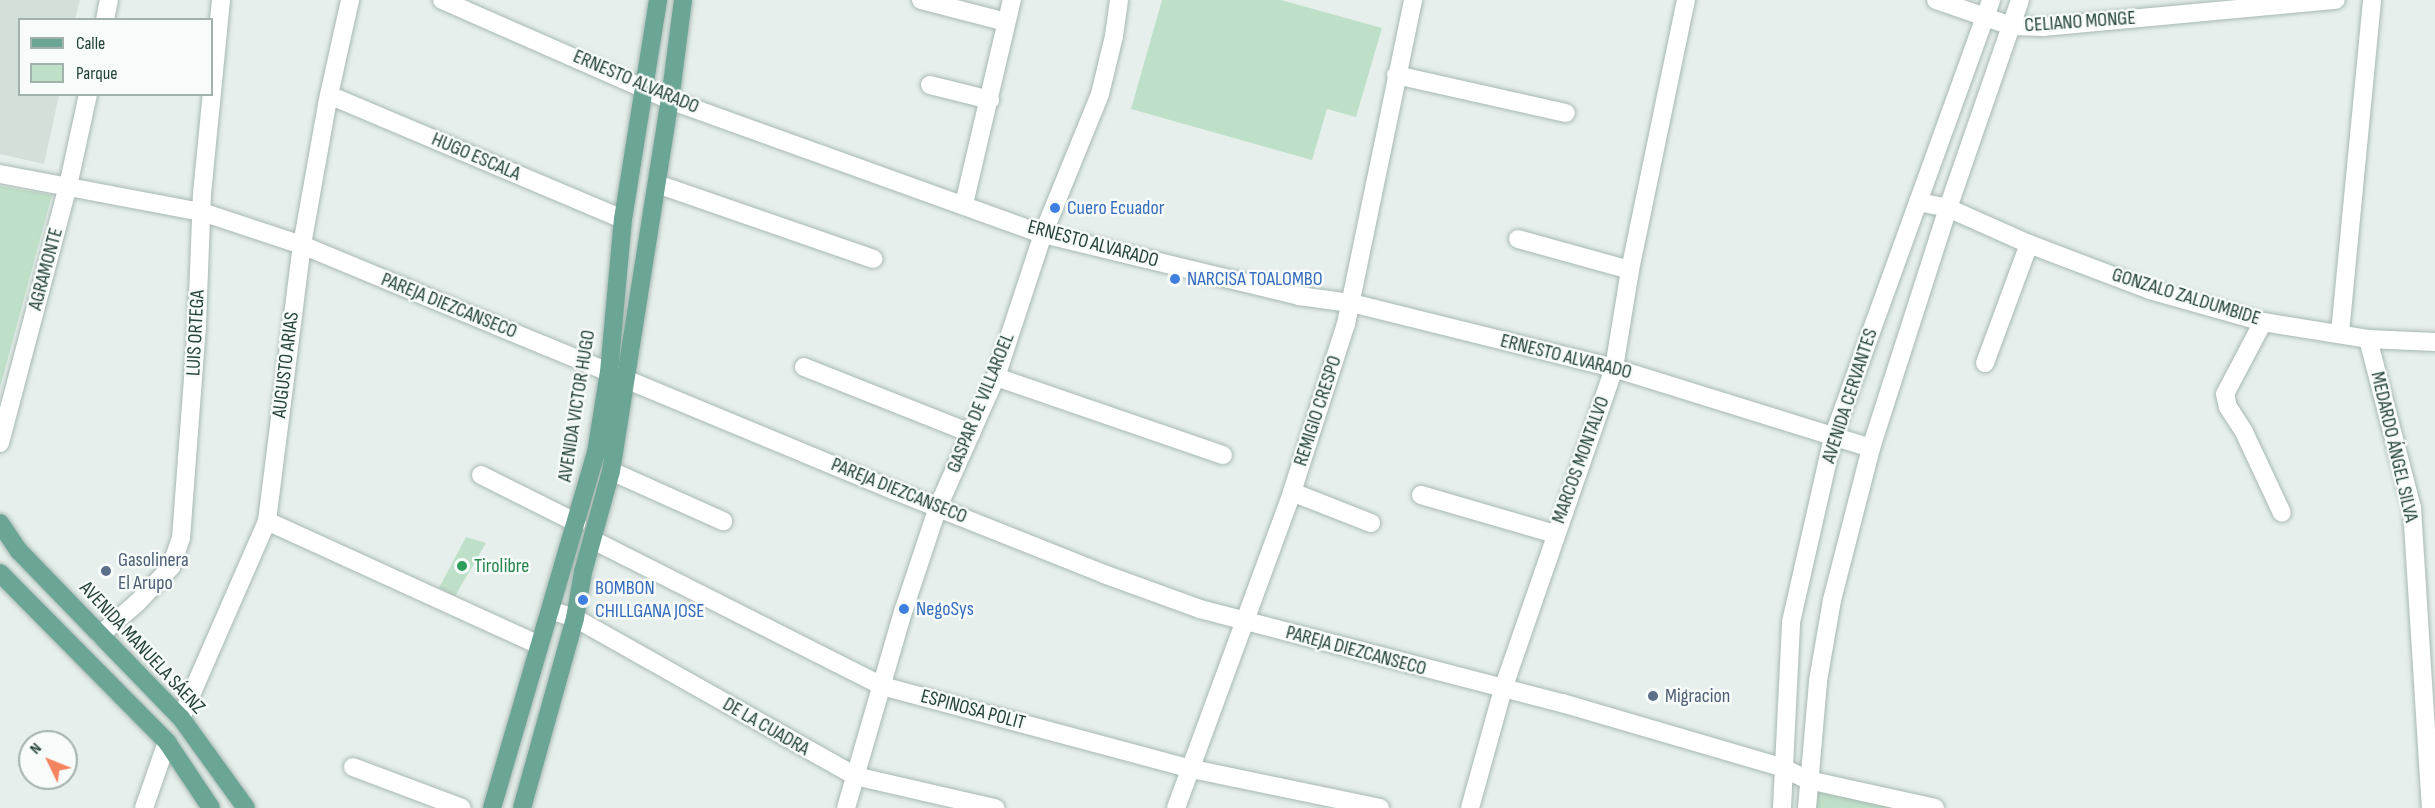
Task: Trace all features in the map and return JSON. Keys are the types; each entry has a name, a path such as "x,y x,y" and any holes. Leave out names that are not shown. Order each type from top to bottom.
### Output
{"main road":[{"name":"AVENIDA VICTOR HUGO","path":"492,808 596,453 609,372 624,219 658,0"},
{"path":"522,808 575,618 592,540 611,471 670,100 683,0"},
{"name":"AVENIDA MANUELA SÁENZ","path":"0,523 19,551 181,718 246,808"},
{"path":"0,573 167,742 211,808"}],"street":[{"path":"105,18 109,0"},
{"name":"LUIS ORTEGA","path":"213,89 221,0"},
{"name":"AUGUSTO ARIAS","path":"181,718 267,521 302,245 329,95 350,0"},
{"name":"ERNESTO ALVARADO","path":"442,0 643,86 670,100 1043,234 1299,296 1351,303 1614,368 1871,448"},
{"path":"921,0 1006,22"},
{"path":"964,204 1012,0"},
{"name":"GASPAR DE VILLAROEL","path":"846,808 938,507 996,377 1043,234 1100,94 1119,0"},
{"name":"REMIGIO CRESPO","path":"1176,808 1292,492 1351,303 1413,0"},
{"name":"MARCOS MONTALVO","path":"1470,808 1503,689 1614,368 1630,270 1686,0"},
{"name":"CELIANO MONGE","path":"1936,0 1984,19 2011,26 2043,27 2336,0"},
{"name":"AVENIDA CERVANTES","path":"1782,808 1791,622 1833,437 1991,0"},
{"name":"AVENIDA CERVANTES","path":"1807,808 1818,681 1832,600 1871,448 1948,208 2020,0"},
{"path":"2340,333 2372,0"},
{"path":"1396,75 1566,113"},
{"path":"930,85 990,100"},
{"name":"HUGO ESCALA","path":"329,95 624,219"},
{"name":"AGRAMONTE","path":"0,443 68,186 88,96"},
{"name":"LUIS ORTEGA","path":"100,635 137,603 171,567 181,538 197,323 202,212 212,96"},
{"name":"PAREJA DIEZCANSECO","path":"0,174 202,212 302,245 1104,574 1243,622 1562,703 1784,768 1808,780 1935,808"},
{"path":"657,184 873,259"},
{"name":"GONZALO ZALDUMBIDE","path":"1918,202 1948,208 2030,244 2150,290 2264,322 2368,339 2435,342"},
{"path":"1518,239 1630,270"},
{"path":"1985,363 2030,244"},
{"path":"2264,322 2225,394 2228,407 2244,432 2282,513"},
{"name":"MEDARDO ÁNGEL SILVA","path":"2368,339 2412,507 2431,808"},
{"path":"804,367 970,433"},
{"path":"996,377 1223,455"},
{"path":"611,471 723,521"},
{"path":"482,475 577,523"},
{"path":"1292,492 1371,523"},
{"path":"1421,495 1555,534"},
{"path":"267,521 539,645"},
{"name":"ESPINOSA POLIT","path":"592,540 882,686 1192,769 1380,808"},
{"name":"DE LA CUADRA","path":"550,610 575,618 855,776 995,808"},
{"path":"144,808 167,742"},
{"path":"352,767 462,808"}],"shaded area":[{"path":"0,0 80,0 75,18 18,18 18,96 59,96 44,164 0,154"}],"green space":[{"path":"1162,0 1281,0 1382,28 1356,117 1327,109 1312,160 1131,109"},
{"path":"0,186 52,195 0,388"},
{"name":"Tirolibre","path":"466,537 486,543 455,596 439,588"},
{"path":"1815,787 1900,808 1814,808"}],"place":[{"name":"Cuero Ecuador","path":"1055,208"},
{"name":"NARCISA TOALOMBO","path":"1175,279"},
{"name":"Tirolibre","path":"462,566"},
{"name":"Gasolinera El Arupo","path":"106,571"},
{"name":"BOMBON CHILLGANA JOSE","path":"583,600"},
{"name":"NegoSys","path":"904,609"},
{"name":"Migracion","path":"1653,696"}]}
